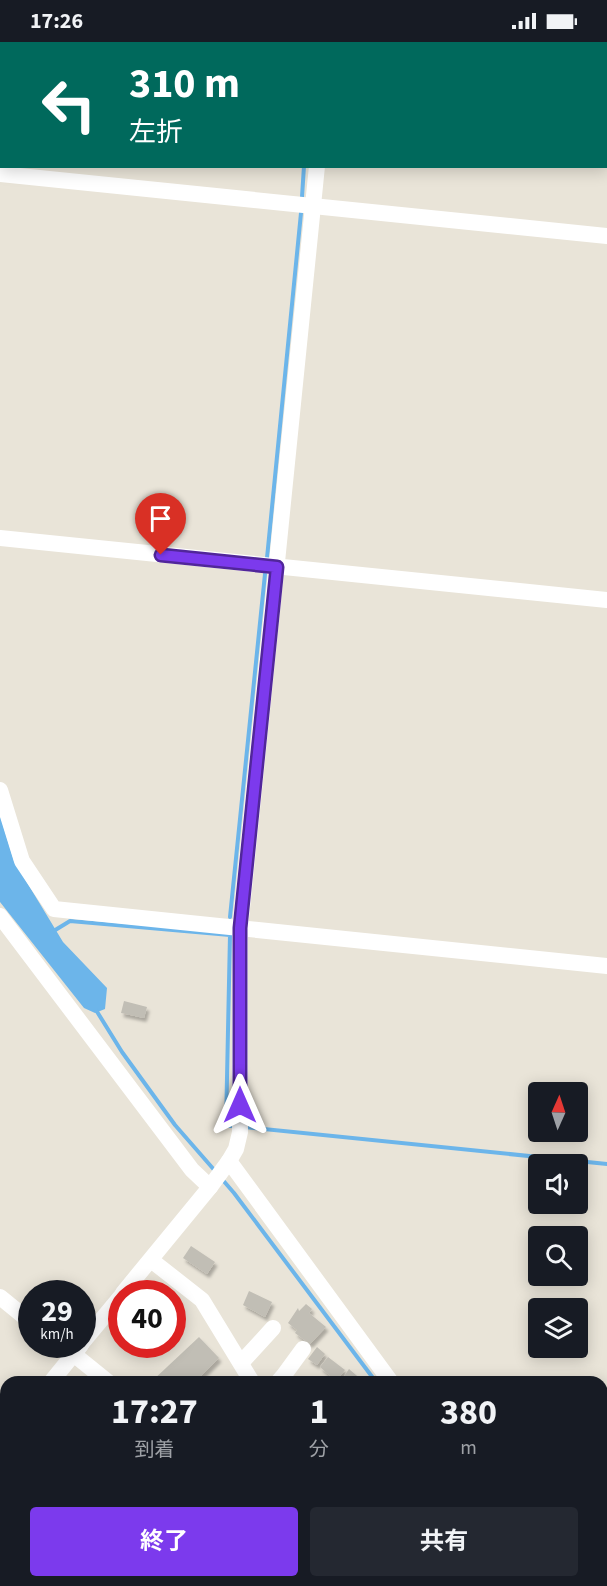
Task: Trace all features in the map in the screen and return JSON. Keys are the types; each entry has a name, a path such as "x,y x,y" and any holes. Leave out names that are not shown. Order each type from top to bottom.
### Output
{"street":[{"path":"134,1280 227,1163 236,1149 240,1128 240,928 317,168"},
{"path":"0,174 607,236"},
{"path":"0,538 607,600"},
{"path":"0,790 22,861 54,909 607,966"},
{"path":"0,916 192,1170 213,1183"},
{"path":"227,1163 387,1376"},
{"path":"151,1260 202,1300 249,1376"},
{"path":"0,1297 18,1312"},
{"path":"96,1323 108,1309"},
{"path":"241,1363 273,1328"},
{"path":"283,1376 303,1349"},
{"path":"55,1376 67,1358"},
{"path":"86,1358 102,1376"}],"water":[{"path":"0,815 14,861 63,942 107,988 105,1009 95,1013 84,1008 0,902"}],"building":[{"path":"124,1001 147,1007 144,1018 121,1013"},
{"path":"191,1246 215,1262 207,1274 183,1258"},
{"path":"249,1291 272,1302 265,1317 243,1305"},
{"path":"306,1304 312,1309 309,1313 326,1327 310,1344 295,1333 297,1330 288,1323 298,1308 299,1311"},
{"path":"199,1337 219,1358 201,1376 157,1376 177,1358 186,1358 186,1349"},
{"path":"317,1347 325,1354 317,1365 308,1359"},
{"path":"328,1357 345,1370 340,1376 330,1376 320,1367"},
{"path":"349,1369 357,1376 344,1376"}],"waterway":[{"path":"302,197 304,168"},
{"path":"267,558 301,213"},
{"path":"230,917 265,574"},
{"path":"52,932 70,921 230,935 226,1126 234,1126"},
{"path":"96,1010 122,1052 175,1125 216,1172"},
{"path":"245,1127 607,1164"},
{"path":"221,1178 371,1376"}],"route":[{"path":"161,555 277,567 240,928 240,1105"}]}
